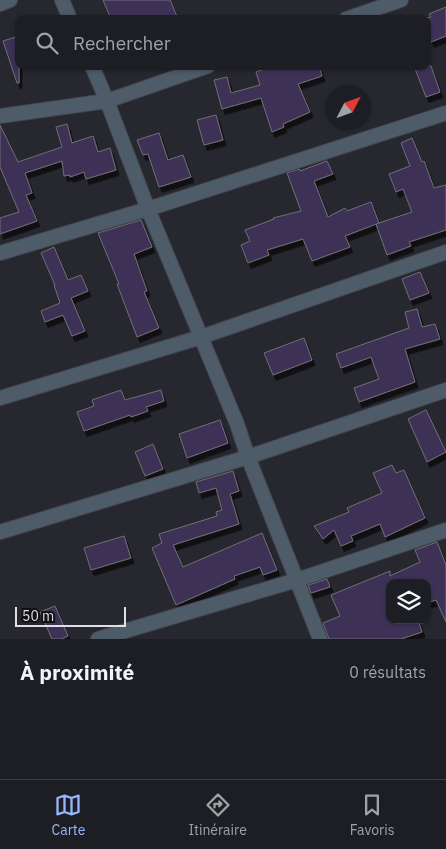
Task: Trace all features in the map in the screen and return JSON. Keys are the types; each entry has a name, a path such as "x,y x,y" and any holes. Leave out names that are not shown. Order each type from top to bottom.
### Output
{"street":[{"path":"0,4 10,0"},
{"path":"62,0 68,15"},
{"path":"358,15 401,0"},
{"path":"94,70 148,209 237,424 248,457 320,639"},
{"path":"0,116 107,101 196,70"},
{"path":"0,253 148,209 446,113"},
{"path":"0,398 201,337 446,252"},
{"path":"0,532 248,457 446,390"},
{"path":"98,639 297,580 446,530"}],"building":[{"path":"103,0 170,0 176,15 109,15"},
{"path":"446,7 446,36 431,42 431,15 429,14"},
{"path":"15,37 15,70 19,70 19,83 17,83 3,41"},
{"path":"431,66 440,92 426,97 416,70 431,70"},
{"path":"262,70 320,70 322,76 298,84 310,112 283,124 284,127 272,132 261,98 222,109 214,80 227,77 231,93 260,85 256,72"},
{"path":"216,115 223,140 204,145 197,120"},
{"path":"67,124 72,143 93,136 98,152 110,148 116,170 86,179 84,172 70,177 70,175 64,176 62,161 25,173 32,193 26,195 37,221 0,234 0,218 19,212 0,167 0,125 18,162 62,147 56,127"},
{"path":"159,133 168,160 183,155 191,177 159,187 148,154 143,155 137,140"},
{"path":"412,138 422,162 424,161 434,188 446,185 446,230 409,242 411,246 387,255 376,224 412,212 403,189 396,192 389,174 410,166 401,143"},
{"path":"327,161 333,174 314,181 328,217 345,208 347,211 371,202 379,223 345,236 350,247 312,261 303,239 267,250 269,255 248,263 241,245 250,241 245,230 273,218 301,211 287,173 299,169 300,171"},
{"path":"141,220 152,247 134,254 147,291 144,292 159,328 137,337 117,284 119,284 98,233"},
{"path":"54,247 68,280 81,275 88,291 71,298 85,331 72,336 63,315 45,322 41,311 60,303 55,285 41,253"},
{"path":"420,272 429,293 410,300 402,279"},
{"path":"417,309 422,327 435,324 440,339 405,349 415,382 359,402 354,388 379,379 371,357 341,368 336,354 409,328 405,312"},
{"path":"304,338 312,360 273,375 264,353"},
{"path":"121,390 125,400 161,390 164,401 146,407 148,411 131,417 130,415 84,431 77,412 94,406 92,400"},
{"path":"426,410 446,452 427,462 408,419"},
{"path":"220,420 228,443 187,458 179,434"},
{"path":"153,444 163,469 145,476 135,452"},
{"path":"392,465 396,473 404,470 425,518 385,537 380,524 351,536 353,541 341,546 334,530 323,539 314,526 349,512 347,508 382,493 373,473"},
{"path":"233,471 239,491 230,494 239,524 173,545 183,567 262,533 277,570 263,575 260,567 234,576 235,579 176,605 152,548 162,543 159,534 217,516 216,512 222,510 216,488 199,493 196,482"},
{"path":"124,536 131,558 91,570 84,548"},
{"path":"437,542 446,565 446,622 436,600 431,602 431,579 386,579 386,624 419,624 422,632 401,639 329,639 323,623 340,616 331,595 390,571 390,576 420,562 415,550"},
{"path":"327,579 330,587 311,593 308,585"},
{"path":"55,606 68,636 62,639 52,639 40,612"}]}
